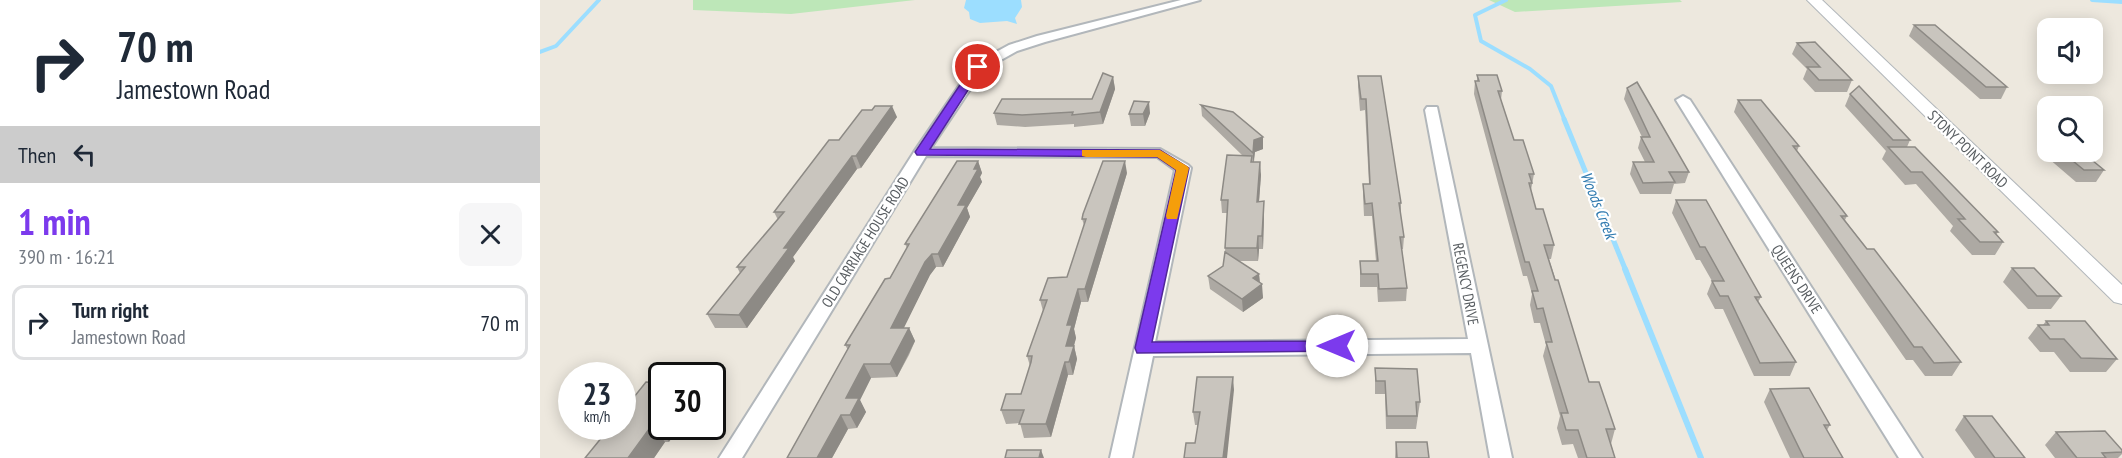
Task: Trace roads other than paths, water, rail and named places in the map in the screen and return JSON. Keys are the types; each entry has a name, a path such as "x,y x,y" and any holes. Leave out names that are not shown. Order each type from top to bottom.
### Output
{"street":[{"name":"OLD CARRIAGE HOUSE ROAD","path":"730,458 970,75 992,58 1041,39 1194,0"},
{"name":"STONY POINT ROAD","path":"1814,0 2122,297"},
{"name":"QUEENS DRIVE","path":"1683,100 1911,458"},
{"name":"REGENCY DRIVE","path":"1432,110 1501,458"},
{"path":"921,152 1160,153 1183,168 1121,458"},
{"path":"1143,348 1478,346"}],"water":[{"path":"966,0 1021,0 1022,7 1015,18 1017,24 1007,21 980,23 970,19 969,12 964,8"}],"waterway":[{"path":"540,52 556,46 599,0"},
{"name":"Woods Creek","path":"1506,0 1475,15 1481,41 1530,69 1551,86 1565,121"},
{"path":"2092,0 2122,2"},
{"name":"Woods Creek","path":"1564,119 1626,271"},
{"name":"Woods Creek","path":"1625,269 1701,458"}]}
